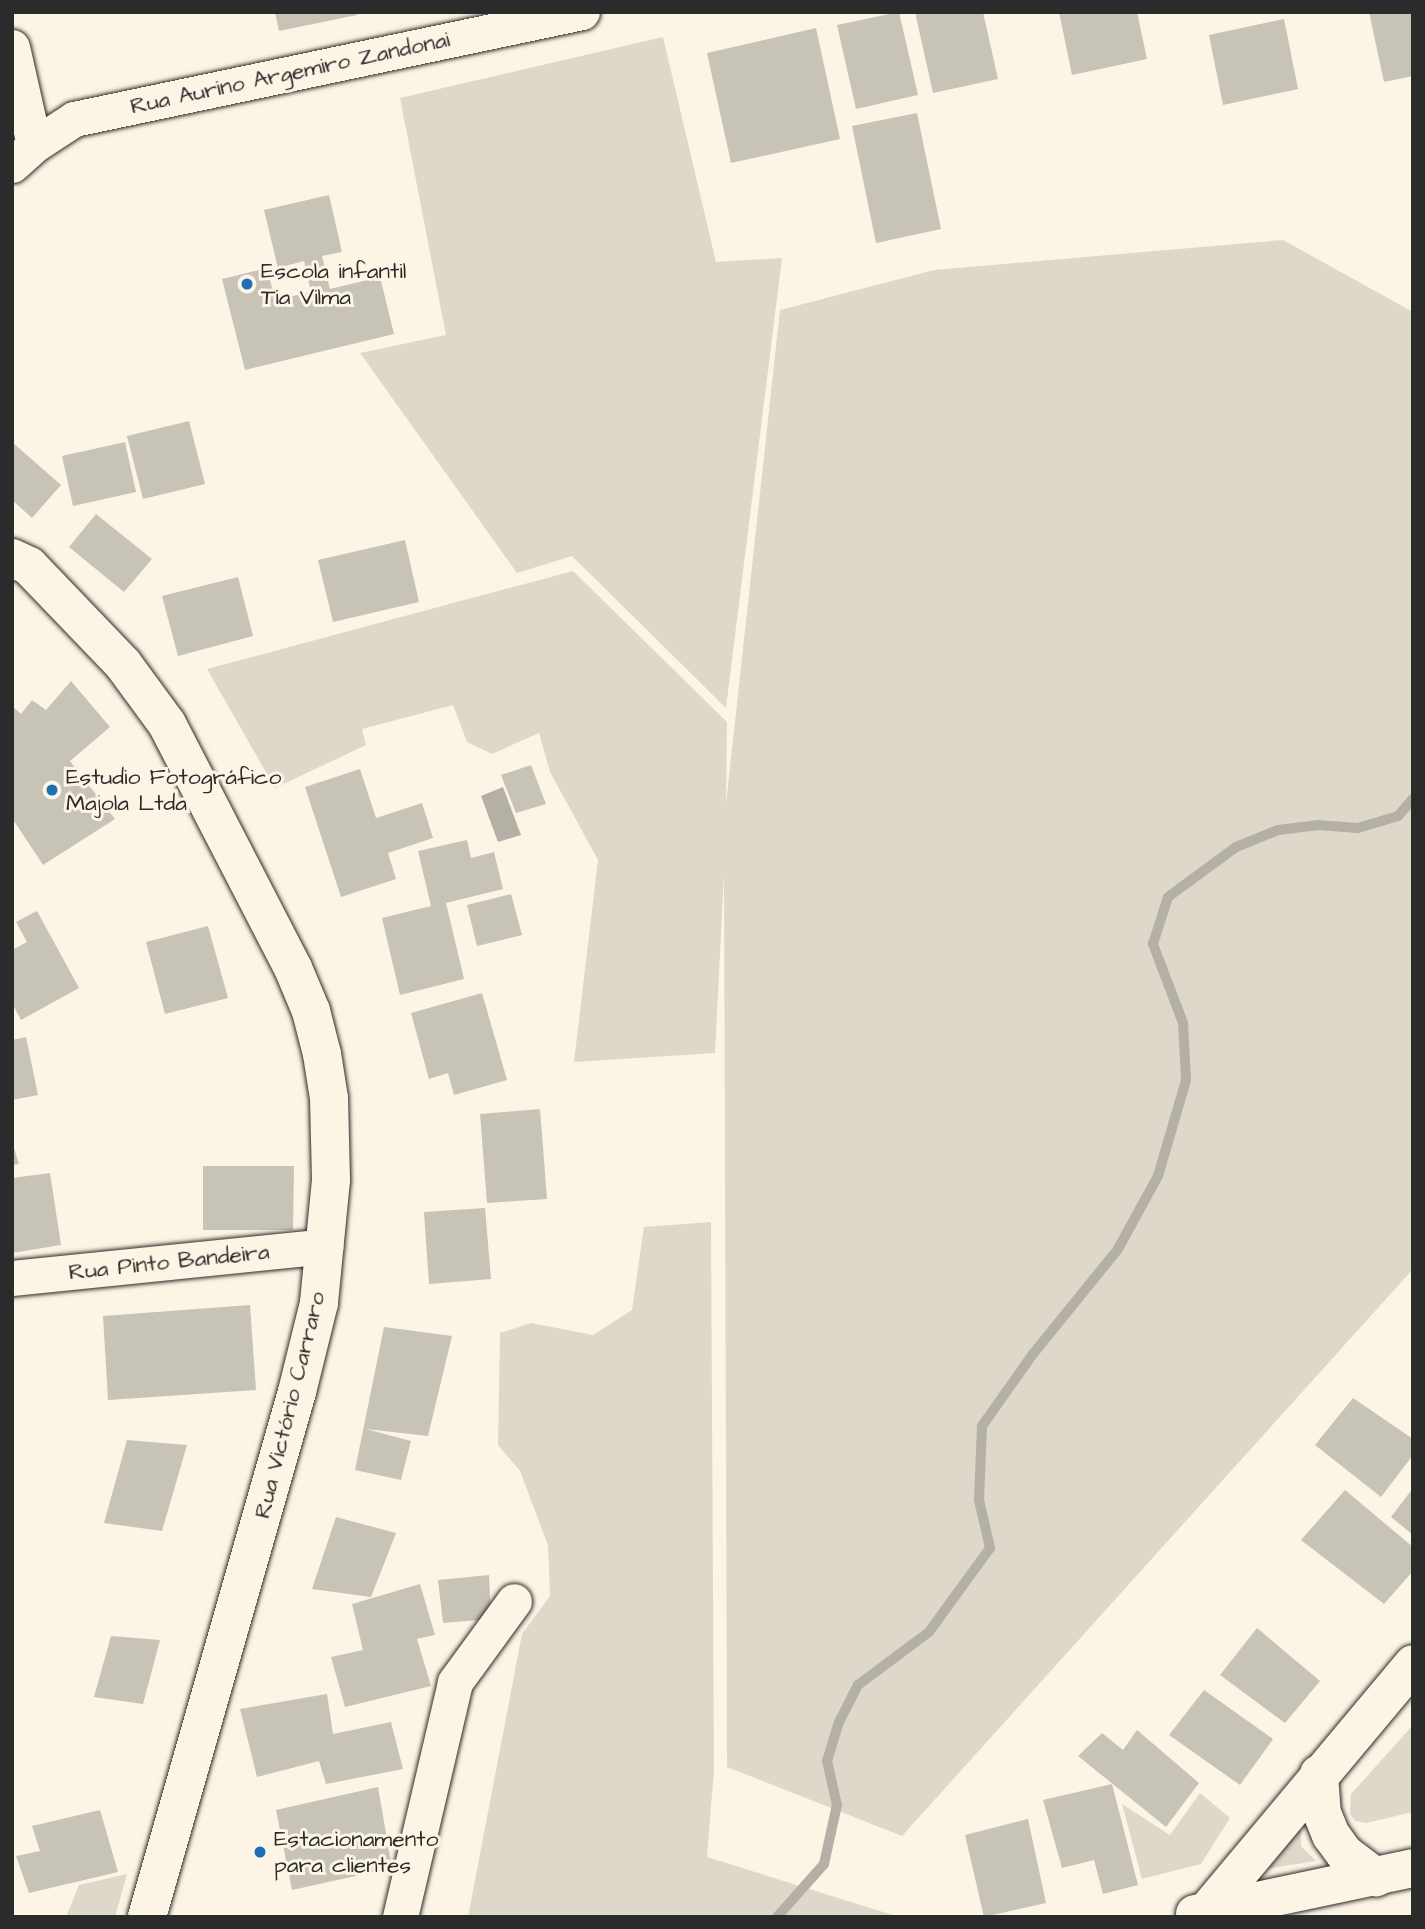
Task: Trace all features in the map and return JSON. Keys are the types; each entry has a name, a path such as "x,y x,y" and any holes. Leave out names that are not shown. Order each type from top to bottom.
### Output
{"main road":[{"name":"Rua Victório Carraro","path":"12,558 29,566 123,664 167,724 293,968 311,1011 329,1098 331,1180 319,1303 156,1905"},
{"path":"1199,1915 1413,1664"},
{"path":"1320,1774 1322,1813 1331,1835 1345,1854 1376,1877"},
{"path":"1199,1915 1413,1868"}],"street":[{"name":"Rua Aurino Argemiro Zandonai","path":"23,155 74,119 582,12"},
{"path":"12,47 23,155"},
{"name":"Rua Pinto Bandeira","path":"12,1278 326,1246"},
{"path":"400,1917 455,1682 514,1601"}],"shaded area":[{"path":"663,37 716,262 782,258 726,708 572,556 517,573 360,353 446,335 400,98"},
{"path":"1283,240 1413,312 1413,1269 902,1836 727,1767 724,874 715,1053 574,1062 598,860 550,772 539,733 492,754 467,742 453,705 362,729 366,745 275,788 207,669 573,571 727,722 726,804 780,310 934,270"},
{"path":"503,787 521,835 498,842 481,796"},
{"path":"711,1222 714,1769 707,1857 899,1917 468,1917 522,1634 550,1596 548,1545 520,1471 498,1445 500,1333 531,1323 593,1335 632,1310 644,1227"},
{"path":"1413,1725 1413,1812 1366,1823 1355,1821 1350,1814 1351,1794"},
{"path":"1200,1793 1230,1818 1201,1864 1142,1879 1122,1804 1170,1835"},
{"path":"1301,1822 1301,1846 1316,1861 1259,1870"},
{"path":"127,1874 115,1917 66,1917 79,1885"}],"building":[{"path":"275,12 356,12 357,15 279,31"},
{"path":"899,12 918,95 856,109 837,25"},
{"path":"915,12 983,12 998,79 933,93"},
{"path":"1059,12 1137,12 1147,59 1072,75"},
{"path":"1369,12 1413,12 1413,76 1384,82"},
{"path":"1284,19 1298,89 1223,105 1209,35"},
{"path":"816,28 840,139 731,163 707,53"},
{"path":"917,113 941,229 876,243 852,126"},
{"name":"Escola infantil Tia Vilma","path":"329,195 342,252 322,256 330,289 380,277 394,334 245,370 222,279 267,268 275,300 311,292 304,261 278,268 264,210"},
{"path":"189,421 205,484 143,499 127,436"},
{"path":"12,442 61,485 32,518 12,500"},
{"path":"125,442 136,492 73,506 62,456"},
{"path":"96,514 152,559 124,592 69,547"},
{"path":"405,540 419,602 333,622 318,560"},
{"path":"238,577 253,636 178,656 162,596"},
{"name":"Estudio Fotográfico Majola Ltda","path":"71,681 110,727 70,761 115,819 43,865 12,818 12,706 21,714 32,700 46,710"},
{"path":"531,765 546,804 516,813 501,775"},
{"path":"360,769 376,818 422,803 433,838 388,853 396,879 341,897 305,787"},
{"path":"467,840 471,858 494,852 503,889 446,903 464,979 400,995 382,918 431,906 418,851"},
{"path":"511,894 522,935 477,946 467,905"},
{"path":"37,911 79,988 21,1020 12,1003 12,950 27,942 16,922"},
{"path":"208,926 228,998 165,1014 146,942"},
{"path":"482,993 507,1080 454,1095 448,1073 429,1079 411,1013"},
{"path":"26,1037 38,1095 12,1100 12,1040"},
{"path":"540,1109 547,1199 487,1203 480,1114"},
{"path":"12,1142 19,1164 12,1165"},
{"path":"203,1166 294,1166 293,1230 203,1230"},
{"path":"50,1173 61,1245 12,1253 12,1178"},
{"path":"485,1208 491,1279 429,1284 424,1212"},
{"path":"250,1305 256,1390 108,1400 103,1316"},
{"path":"384,1327 452,1336 428,1436 366,1429 411,1441 401,1480 355,1470"},
{"path":"1353,1398 1413,1439 1413,1455 1381,1497 1315,1445"},
{"path":"127,1440 187,1445 162,1531 104,1523"},
{"path":"1413,1488 1413,1535 1391,1517"},
{"path":"1345,1490 1413,1547 1413,1571 1384,1604 1301,1540"},
{"path":"336,1517 396,1533 371,1597 312,1589"},
{"path":"489,1575 491,1619 443,1623 438,1580"},
{"path":"420,1584 435,1635 417,1639 431,1686 345,1707 331,1657 363,1650 352,1604"},
{"path":"1257,1628 1320,1681 1285,1723 1220,1675"},
{"path":"111,1636 160,1640 143,1704 94,1697"},
{"path":"1204,1690 1273,1739 1240,1785 1169,1735"},
{"path":"327,1694 333,1734 391,1722 403,1769 326,1784 319,1761 257,1777 240,1709"},
{"path":"1137,1730 1199,1783 1166,1827 1078,1756 1102,1733 1123,1750"},
{"path":"1112,1784 1138,1885 1103,1894 1094,1860 1062,1868 1043,1800"},
{"path":"378,1787 392,1868 292,1890 276,1810"},
{"path":"100,1810 118,1872 29,1893 16,1856 40,1851 32,1826"},
{"path":"1028,1819 1046,1903 984,1917 965,1835"}],"waterway":[{"path":"777,1917 824,1864 837,1805 827,1761 839,1722 858,1685 929,1632 990,1548 979,1500 982,1426 1033,1354 1118,1249 1158,1176 1186,1080 1183,1023 1153,944 1168,897 1236,847 1278,830 1317,825 1358,828 1398,816 1413,799"}],"place":[{"name":"Escola infantil Tia Vilma","path":"247,284"},
{"name":"Estudio Fotográfico Majola Ltda","path":"52,790"},
{"name":"Estacionamento para clientes","path":"260,1852"}]}
